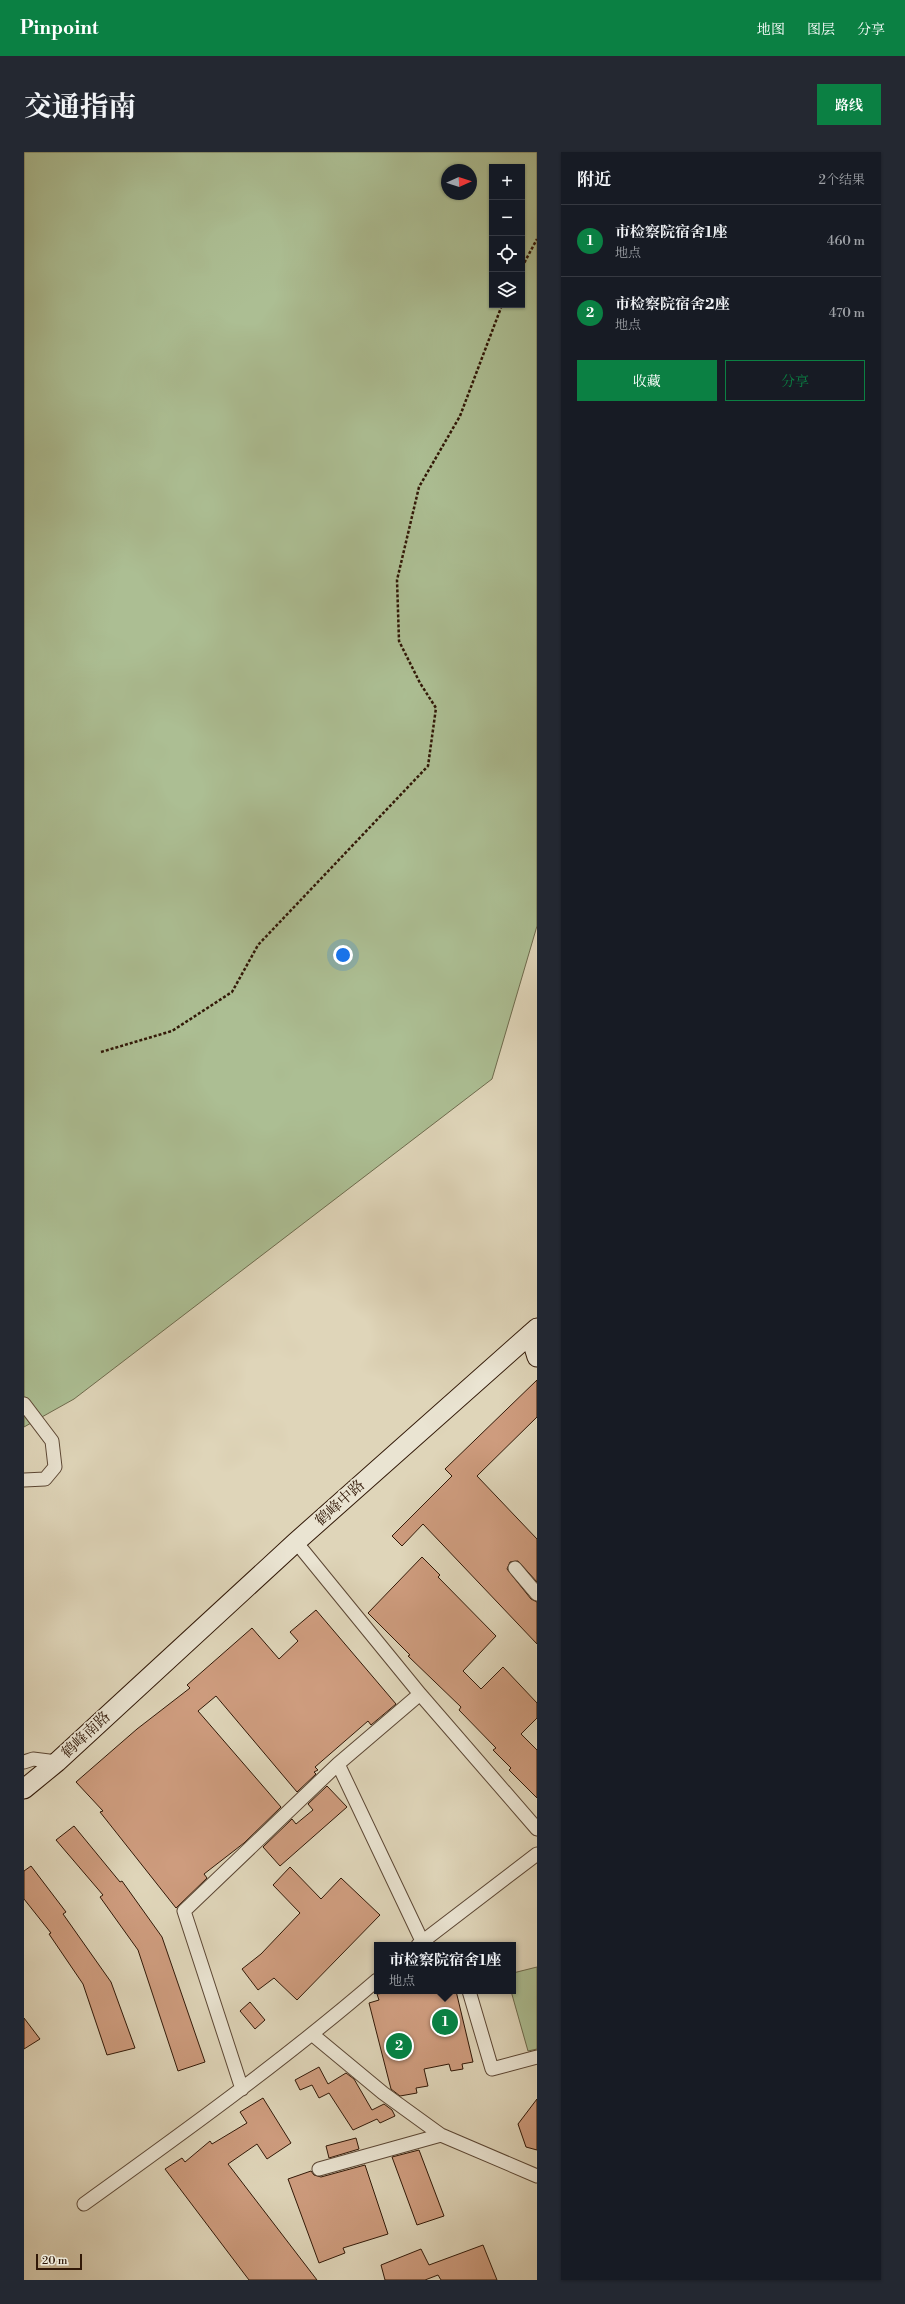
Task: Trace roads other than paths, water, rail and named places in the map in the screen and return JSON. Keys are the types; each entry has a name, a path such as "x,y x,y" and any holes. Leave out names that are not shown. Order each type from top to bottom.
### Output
{"street":[{"path":"533,1331 537,1357"},
{"name":"鹤峰中路","path":"146,1680 296,1542 533,1331"},
{"path":"24,1404 52,1441 55,1467 45,1479 24,1480"},
{"path":"296,1542 420,1694 537,1829"},
{"path":"515,1568 537,1594"},
{"name":"鹤峰南路","path":"24,1789 57,1762 146,1680"},
{"path":"242,2089 184,1911 338,1764 420,1694"},
{"path":"24,1762 33,1759 57,1762"},
{"path":"338,1764 420,1942"},
{"path":"421,1942 537,1854"},
{"path":"84,2204 242,2089 313,2035 374,1983"},
{"path":"470,1994 492,2069 537,2057"},
{"path":"313,2035 383,2093 442,2135 537,2176"},
{"path":"319,2169 442,2135"}],"place":[{"name":"市检察院宿舍1座","path":"445,2022"},
{"name":"市检察院宿舍2座","path":"399,2046"}]}
